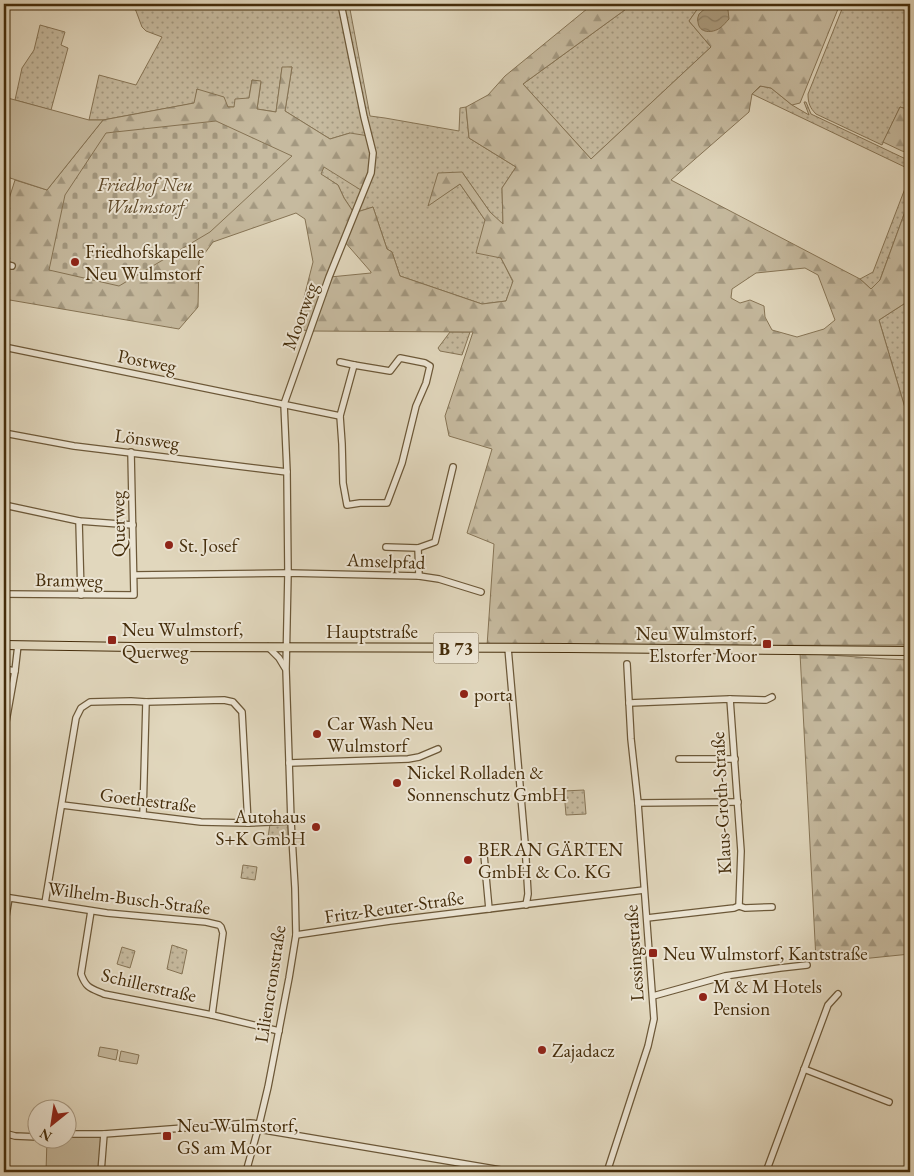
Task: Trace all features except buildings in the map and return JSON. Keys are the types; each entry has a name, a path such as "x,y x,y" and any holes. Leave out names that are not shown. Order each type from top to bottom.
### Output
{"main road":[{"name":"Hauptstraße","path":"4,645 910,652"}],"street":[{"name":"Moorweg","path":"286,647 288,573 284,404 330,277 371,172 373,153 342,4"},
{"path":"4,264 12,266"},
{"name":"Postweg","path":"4,347 340,416"},
{"path":"340,362 390,371 400,358 425,363 430,366 426,383 416,406 402,463 387,503 360,503 347,506"},
{"path":"348,513 344,483 340,416 354,365"},
{"name":"Lönsweg","path":"4,433 74,446 287,472"},
{"name":"Querweg","path":"131,452 134,595"},
{"path":"386,547 418,548 435,542 453,467"},
{"path":"4,505 79,521 133,525"},
{"path":"79,521 81,595"},
{"path":"418,548 419,576"},
{"name":"Amselpfad","path":"134,576 288,573 419,576 439,578 480,592"},
{"name":"Bramweg","path":"4,594 134,595"},
{"path":"4,732 18,645"},
{"path":"268,647 279,658 286,669"},
{"name":"Liliencronstraße","path":"246,1172 259,1127 290,978 296,935 286,647"},
{"path":"508,648 528,894 526,905"},
{"name":"Lessingstraße","path":"607,1172 648,1046 654,1019 626,664"},
{"path":"4,669 15,671"},
{"path":"629,702 730,699 766,700 772,697"},
{"name":"Klaus-Groth-Straße","path":"730,699 741,851 739,906"},
{"path":"45,903 76,718 80,708 90,702 224,700 233,702 242,712 248,823"},
{"path":"143,815 146,702"},
{"path":"289,763 408,759 419,757 438,749"},
{"path":"679,759 735,759"},
{"path":"638,803 738,802"},
{"name":"Goethestraße","path":"62,805 201,822 248,823 291,821"},
{"path":"484,855 489,909"},
{"name":"Fritz-Reuter-Straße","path":"296,935 644,890"},
{"path":"4,928 6,898"},
{"name":"Wilhelm-Busch-Straße","path":"6,898 91,911 206,922 219,925 223,933 212,1015"},
{"path":"646,918 739,906 745,908 772,907"},
{"name":"Schillerstraße","path":"91,911 81,974 84,983 91,988 104,994 212,1015 279,1031"},
{"path":"653,996 725,976 807,965"},
{"path":"766,1172 828,1005 838,994"},
{"path":"804,1069 889,1102"},
{"path":"78,1134 104,1134 250,1122 259,1127 513,1172"},
{"path":"4,1133 28,1137"},
{"path":"101,1172 104,1134"}],"green space":[{"path":"132,4 349,4 370,116 459,131 460,108 466,107 469,138 516,167 502,188 503,225 490,212 462,172 428,205 460,184 485,220 513,282 506,301 482,304 400,276 392,252 387,249 373,207 354,213 338,185 320,174 323,167 350,133 330,139 285,111 292,67 282,68 276,112 257,109 261,82 252,80 249,98 235,107 228,107 197,89 195,103 103,120 89,120 99,75 136,85 162,37 146,31 142,27"},
{"path":"593,4 633,4 523,84 591,159 711,47 689,21 701,4 840,4 800,103 792,105 771,88 760,86 752,94 749,112 671,180 860,279 871,289 880,280 910,198 910,300 879,320 910,425 910,645 487,646 494,544 467,533 492,449 449,436 445,416 473,332 310,331 296,329 313,262 305,219 296,213 213,242 199,261 198,307 179,329 4,299 4,202 8,202 15,180 47,190 103,120 194,103 197,89 224,97 228,107 234,107 235,99 249,98 252,80 261,81 257,109 276,112 282,67 292,67 285,111 330,139 350,133 369,136 373,153 364,192 324,167 321,174 338,185 354,213 373,207 387,249 392,252 400,276 482,304 506,301 513,281 501,258 476,253 485,220 460,184 428,206 438,173 462,172 490,212 503,224 502,188 516,167 469,138 466,107 488,95 505,76","holes":["344,241 371,272 371,273 330,277","805,268 818,275 835,320 824,329 797,337 772,330 765,317 764,306 750,300 740,303 731,298 732,289 756,273"]},
{"path":"633,4 701,4 689,21 711,47 591,159 523,84"},
{"path":"844,4 910,4 910,110 900,107 882,145 816,114 809,103 808,94"},
{"path":"40,25 65,32 61,45 68,48 51,110 15,100 22,68 34,50"},
{"path":"761,86 771,88 792,105 809,115 804,102 806,102 811,114 910,161 910,198 880,280 871,289 860,279 873,272 909,178 909,169 752,94"},
{"path":"4,97 89,120 103,120 47,190 4,176"},
{"path":"900,107 910,110 910,153 883,142"},
{"name":"Friedhof Neu Wulmstorf","path":"216,121 292,156 210,232 119,286 49,270 65,195 106,133"},
{"path":"910,300 910,425 879,320"},
{"path":"450,332 470,332 462,355 440,351 438,348"},
{"path":"800,653 910,660 910,954 861,959 816,960"},
{"path":"584,790 586,814 566,815 564,791"},
{"path":"270,824 288,824 288,844 267,844"},
{"path":"243,865 257,867 255,880 241,878"},
{"path":"172,945 187,950 182,974 167,969"},
{"path":"122,947 135,951 130,968 117,964"},
{"path":"100,1047 118,1050 116,1060 98,1056"},
{"path":"121,1051 139,1055 137,1064 119,1061"},
{"path":"78,1134 104,1134 101,1172 46,1172 47,1148 78,1148"}],"water":[{"path":"709,5 721,6 728,10 729,19 714,31 701,29 699,26 699,14"}],"place":[{"name":"Friedhofskapelle Neu Wulmstorf","path":"75,262"},
{"name":"St. Josef","path":"169,545"},
{"name":"Neu Wulmstorf, Querweg","path":"112,640"},
{"name":"Neu Wulmstorf, Elstorfer Moor","path":"767,644"},
{"name":"porta","path":"464,694"},
{"name":"Car Wash Neu Wulmstorf","path":"317,734"},
{"name":"Nickel Rolladen & Sonnenschutz GmbH","path":"397,783"},
{"name":"Autohaus S+K GmbH","path":"316,827"},
{"name":"BERAN GÄRTEN GmbH & Co. KG","path":"468,860"},
{"name":"Neu Wulmstorf, Kantstraße","path":"653,953"},
{"name":"M & M Hotels Pension","path":"703,997"},
{"name":"Zajadacz","path":"542,1050"},
{"name":"Neu Wulmstorf, GS am Moor","path":"167,1136"}]}
